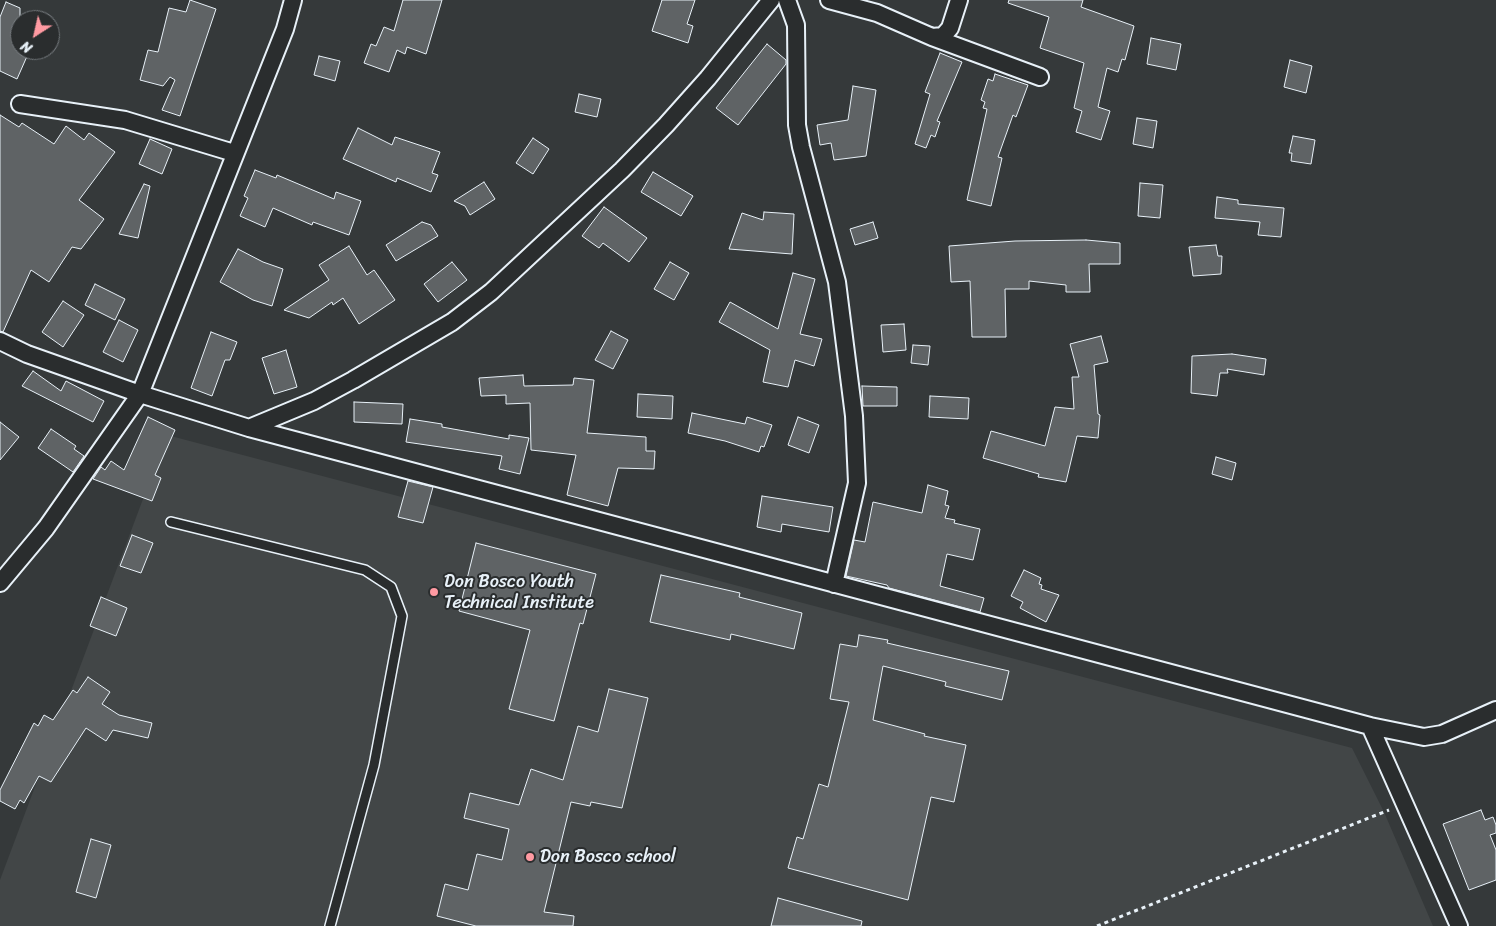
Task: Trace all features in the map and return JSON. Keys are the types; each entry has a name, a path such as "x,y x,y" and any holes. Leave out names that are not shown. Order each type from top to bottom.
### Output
{"street":[{"path":"0,583 46,528 140,394 172,318 234,153 285,29 293,0"},
{"path":"249,428 314,401 353,380 452,322 491,292 622,170 678,112 771,0"},
{"path":"787,0 796,24 797,125 801,147 837,282 854,416 857,483 834,584"},
{"path":"829,0 877,13 932,37 1040,77"},
{"path":"932,37 943,36 950,28 959,0"},
{"path":"20,104 125,120 234,153"},
{"path":"0,341 27,354 140,394 249,428 1370,726 1424,737 1442,734 1496,710"},
{"path":"1370,726 1406,803 1459,926"}],"lane":[{"path":"171,522 365,570 392,587 402,616 374,765 330,926"}],"path":[{"path":"1097,926 1406,803"}],"shaded area":[{"name":"Don Bosco Youth Technical Institute","path":"167,435 1352,748 1384,812 1433,926 0,926 0,880"}],"building":[{"path":"190,0 216,9 180,116 162,110 175,80 170,77 163,86 140,80 148,50 158,52 169,8 186,12"},
{"path":"403,0 442,0 426,54 407,47 405,54 397,50 389,72 364,63 371,44 376,46 384,27 394,31"},
{"path":"662,0 695,0 687,24 693,26 688,43 652,31"},
{"path":"1009,0 1083,0 1081,7 1134,26 1125,60 1122,59 1118,72 1107,68 1098,107 1110,111 1101,140 1076,132 1082,111 1074,108 1084,63 1040,48 1049,17 1008,3"},
{"path":"6,2 20,8 20,10 10,10 10,60 25,60 17,79 0,71 0,17"},
{"path":"1151,38 1181,44 1176,70 1147,64"},
{"path":"767,44 786,60 786,64 738,125 716,108"},
{"path":"940,53 962,62 937,121 940,122 935,137 931,135 926,148 915,144 930,94 925,92"},
{"path":"319,56 340,61 335,81 314,75"},
{"path":"1290,60 1312,66 1306,93 1284,87"},
{"path":"995,74 1028,85 1016,117 1013,115 998,157 1002,158 991,206 967,200 987,109 983,108 985,102 981,100 988,79 993,81"},
{"path":"853,86 876,90 866,156 834,160 831,143 820,145 817,125 848,120"},
{"path":"579,94 601,99 597,117 575,112"},
{"path":"0,115 19,127 22,123 54,144 66,126 84,140 89,133 115,152 79,200 104,219 81,249 72,247 49,282 31,270 3,332 0,331"},
{"path":"1137,118 1157,121 1153,148 1133,144"},
{"path":"358,128 392,145 395,137 440,152 432,173 438,175 431,192 397,178 396,182 343,159"},
{"path":"1293,136 1315,140 1311,164 1291,161 1292,153 1289,153"},
{"path":"533,138 549,149 533,174 516,163"},
{"path":"150,139 172,149 162,174 139,164"},
{"path":"255,170 276,178 277,175 334,199 336,192 361,201 349,235 313,222 312,225 273,208 265,227 240,216 248,198 244,196"},
{"path":"653,172 693,196 681,216 641,192"},
{"path":"484,182 495,199 470,215 465,206 454,201"},
{"path":"1140,183 1163,185 1160,218 1138,216"},
{"path":"144,184 150,186 138,238 119,234"},
{"path":"1217,197 1238,200 1238,204 1284,208 1281,237 1258,235 1260,222 1215,218"},
{"path":"604,207 647,238 629,262 603,243 599,248 582,236"},
{"path":"764,212 794,214 792,254 729,249 742,213 763,220"},
{"path":"422,222 431,225 438,236 396,261 386,245"},
{"path":"873,222 878,238 855,245 850,229"},
{"path":"1086,240 1120,243 1120,264 1089,264 1090,292 1066,292 1066,285 1029,281 1029,289 1005,289 1006,337 972,337 970,281 951,282 949,246 1015,241"},
{"path":"1216,245 1218,256 1222,256 1221,274 1193,276 1189,247"},
{"path":"349,246 367,275 374,270 395,300 359,324 343,298 333,305 332,302 309,318 284,310 329,280 319,265"},
{"path":"238,249 263,262 283,269 272,306 253,300 220,282"},
{"path":"452,262 467,280 438,302 424,284"},
{"path":"670,262 689,273 674,300 654,289"},
{"path":"793,273 815,279 800,334 822,339 814,366 795,360 788,387 763,382 770,350 719,322 730,302 778,329"},
{"path":"95,284 125,299 115,320 85,305"},
{"path":"63,301 84,315 63,347 42,332"},
{"path":"119,320 138,330 123,362 103,352"},
{"path":"904,324 906,350 883,352 881,325"},
{"path":"611,331 628,340 613,369 595,360"},
{"path":"211,332 237,342 230,360 225,360 212,396 191,388"},
{"path":"1101,336 1108,362 1094,365 1098,414 1100,415 1098,438 1077,436 1066,482 1038,477 1039,474 983,458 991,431 1045,446 1055,407 1074,409 1072,377 1079,377 1070,344"},
{"path":"913,345 930,346 928,365 911,363"},
{"path":"286,350 297,387 274,394 262,358"},
{"path":"1232,354 1266,359 1264,375 1227,369 1228,373 1220,373 1217,396 1191,393 1192,356"},
{"path":"33,371 61,391 66,381 104,401 93,422 22,386"},
{"path":"523,375 524,386 573,385 574,378 594,380 587,433 646,437 646,451 655,451 654,469 618,468 608,506 567,495 576,455 531,450 530,403 506,404 506,395 481,396 479,378"},
{"path":"862,386 897,387 897,406 863,406"},
{"path":"638,394 673,396 672,419 637,417"},
{"path":"930,396 969,398 968,419 929,417"},
{"path":"354,402 403,404 402,424 354,422"},
{"path":"692,413 745,424 747,417 772,425 764,447 761,446 759,452 725,441 688,433"},
{"path":"148,417 175,430 155,475 161,478 152,501 93,479 101,467 105,470 111,461 124,470"},
{"path":"798,417 819,425 809,453 788,445"},
{"path":"410,419 442,424 442,427 509,439 509,435 529,438 520,474 499,469 502,456 406,442"},
{"path":"0,422 19,437 0,460"},
{"path":"51,429 76,446 74,449 84,456 73,472 38,448"},
{"path":"1216,457 1236,463 1232,480 1212,474"},
{"path":"408,481 433,487 423,523 398,517"},
{"path":"928,485 948,491 945,505 949,506 945,518 955,520 954,523 980,529 973,560 947,554 940,586 984,598 980,612 889,588 887,585 846,576 854,540 865,542 873,502 922,513"},
{"path":"762,496 833,507 829,532 782,524 781,532 757,527"},
{"path":"132,535 153,543 141,573 120,566"},
{"path":"476,543 596,574 583,624 580,623 554,721 509,709 530,630 459,611"},
{"path":"1024,570 1041,578 1039,584 1042,585 1041,589 1059,595 1046,622 1020,608 1023,602 1011,596"},
{"path":"661,575 740,593 739,597 802,613 794,649 731,634 730,640 650,622"},
{"path":"101,597 127,608 116,636 90,626"},
{"path":"859,635 888,640 887,643 1009,671 1002,700 945,686 946,682 883,666 873,720 925,734 924,736 966,745 954,802 931,797 908,900 788,868 797,837 803,839 819,784 828,787 849,702 830,699 840,644 857,647"},
{"path":"88,677 110,692 102,704 119,715 152,723 148,738 113,730 106,741 86,728 51,782 39,776 24,803 20,800 15,809 0,801 0,790 34,723 38,726 44,715 53,720 73,690 77,693"},
{"path":"609,689 648,698 622,808 591,802 590,806 571,802 544,912 574,916 573,926 476,926 437,916 445,884 468,890 477,854 502,860 509,829 464,818 470,793 519,805 531,769 563,780 578,726 598,732"},
{"path":"1481,810 1485,820 1493,817 1496,825 1496,833 1490,835 1496,850 1496,880 1469,890 1443,824"},
{"path":"91,839 111,845 96,898 76,892"},
{"path":"778,898 862,921 861,926 771,926"}],"place":[{"name":"Don Bosco Youth Technical Institute","path":"434,592"},
{"name":"Don Bosco school","path":"530,857"}]}
